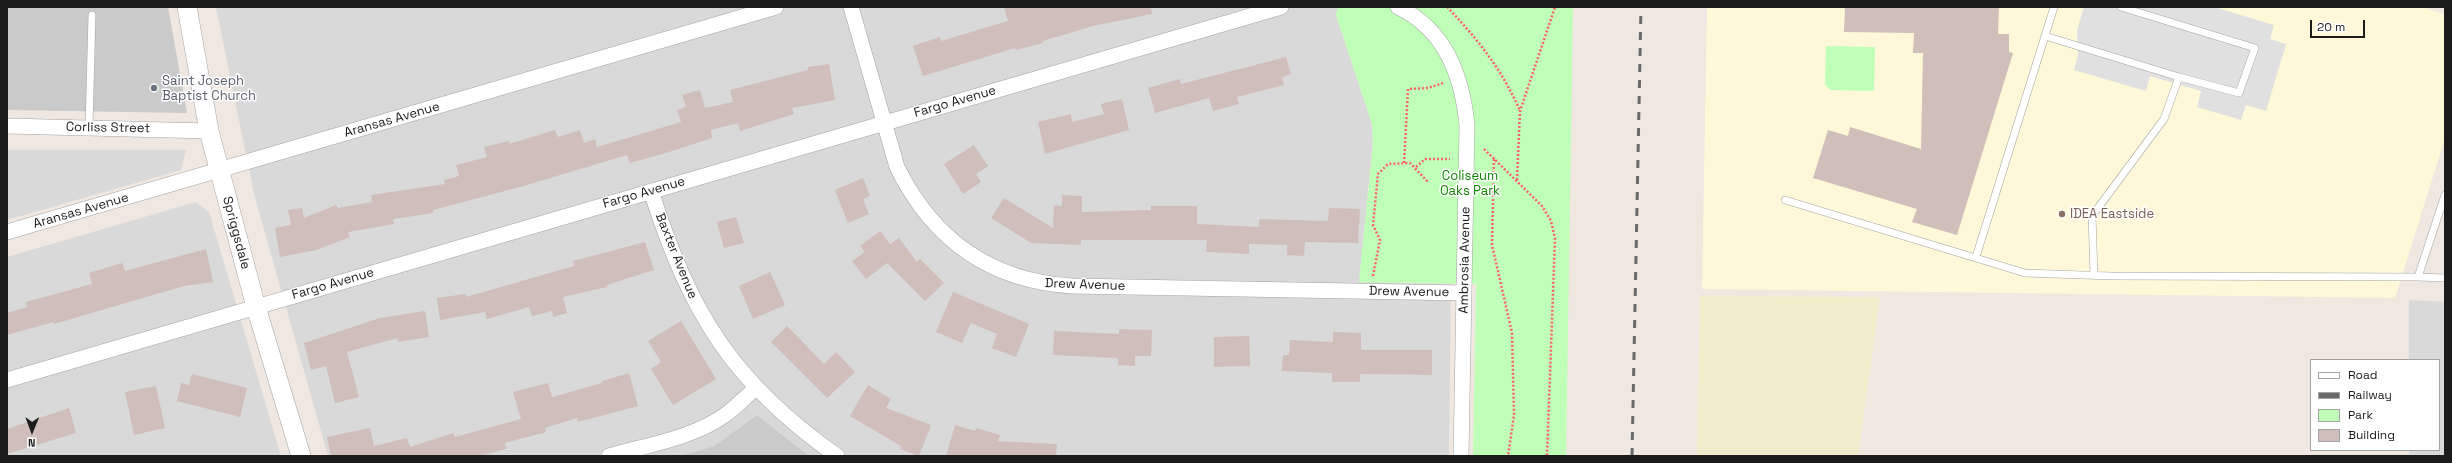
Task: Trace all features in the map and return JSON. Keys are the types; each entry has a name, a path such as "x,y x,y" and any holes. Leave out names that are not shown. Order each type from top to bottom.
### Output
{"street":[{"name":"Spriggsdale","path":"187,7 209,131 256,307 301,456"},
{"name":"Aransas Avenue","path":"7,232 776,7"},
{"name":"Drew Avenue","path":"851,7 897,167 906,185 934,224 959,247 976,258 1012,276 1032,282 1072,286 1464,293"},
{"name":"Fargo Avenue","path":"7,380 1281,7"},
{"name":"Ambrosia Avenue","path":"1402,9 1424,24 1444,48 1458,74 1464,101 1467,125 1461,456"},
{"name":"Corliss Street","path":"7,126 209,131"},
{"name":"Baxter Avenue","path":"651,191 674,259 693,300 716,339 755,389 807,435 837,456"},
{"path":"609,456 687,433 707,425 725,415 755,389"}],"lane":[{"path":"1976,257 2054,7"},
{"path":"2045,36 2179,77 2239,93 2255,48 2121,7"},
{"path":"89,128 92,15"},
{"path":"2094,275 2092,216 2164,119 2179,77"},
{"path":"2418,277 2445,194"},
{"path":"1785,200 2025,273 2445,278"}],"path":[{"path":"1447,7 1477,39 1496,67 1520,111"},
{"path":"1517,181 1520,111 1555,7"},
{"path":"1404,163 1408,89 1428,88 1446,82"},
{"path":"1481,146 1542,206 1551,221 1555,238 1547,456"},
{"path":"1416,167 1425,159 1454,159"},
{"path":"1494,159 1492,245 1512,332 1514,415 1508,456"},
{"path":"1373,281 1380,240 1372,225 1378,174 1388,164 1410,163 1416,167 1428,182"}],"shaded area":[{"path":"7,7 168,7 187,113 7,110"},
{"path":"216,7 1338,7 1336,15 1372,124 1373,143 1359,282 1451,284 1449,456 809,456 757,415 714,446 680,456 328,456 254,194"},
{"name":"IDEA Eastside","path":"1707,7 2421,7 2445,14 2445,138 2395,298 1702,289"},
{"path":"2084,7 2214,7 2274,25 2270,39 2286,44 2266,111 2246,105 2241,120 2197,107 2201,91 2150,76 2146,91 2074,70 2078,55 2077,30"},
{"path":"7,150 186,150 181,170 7,220"},
{"path":"196,202 209,212 281,456 7,456 7,257"},
{"path":"1700,296 1880,297 1858,456 1697,456"},
{"path":"2409,300 2445,302 2445,456 2409,456 2409,451 2440,451 2440,359 2409,359"},
{"path":"757,415 809,456 680,456 714,446"}],"green space":[{"name":"Coliseum Oaks Park","path":"1338,7 1573,7 1566,456 1473,456 1476,284 1359,282 1373,143 1372,124 1336,15"},
{"path":"1826,46 1875,47 1874,91 1830,90 1825,84"}],"building":[{"path":"1004,7 1151,7 1152,14 1093,26 1043,41 1043,43 1016,50 1015,48 923,76 913,46 940,37 941,41 1008,21"},
{"path":"1845,7 1999,7 1998,34 2009,34 2009,52 2013,53 1957,235 1912,222 1917,209 1813,178 1828,130 1848,136 1850,127 1921,149 1923,53 1913,53 1914,33 1844,32"},
{"path":"1286,57 1291,74 1282,77 1284,85 1237,97 1239,104 1213,111 1209,98 1155,113 1148,88 1180,79 1181,84"},
{"path":"829,64 835,100 792,108 794,114 740,131 738,123 711,130 712,138 630,163 627,155 520,187 433,210 433,213 393,219 394,224 348,232 350,237 316,250 280,257 275,228 291,225 288,210 302,208 304,218 336,205 338,208 372,202 371,195 445,184 444,180 459,176 456,165 487,157 484,147 509,141 509,144 555,130 558,137 580,130 584,143 595,139 597,147 681,122 677,110 686,107 682,95 700,90 705,108 733,102 730,90 808,70 808,67"},
{"path":"1122,99 1129,130 1045,154 1038,122 1071,114 1072,122 1104,114 1101,104"},
{"path":"974,145 988,166 976,174 981,182 963,194 944,164"},
{"path":"863,178 870,196 863,199 869,214 848,223 835,190"},
{"path":"1062,195 1082,196 1082,212 1151,210 1151,206 1197,206 1197,224 1259,227 1259,219 1328,221 1329,208 1360,209 1358,243 1305,242 1304,256 1287,255 1287,245 1249,244 1249,254 1206,252 1207,240 1081,240 1081,245 1031,243 991,218 1004,198 1053,228 1054,205 1062,206"},
{"path":"736,217 744,243 724,248 717,222"},
{"path":"880,231 890,244 899,238 917,262 920,259 944,283 925,301 887,263 866,279 852,261 865,252 860,246"},
{"path":"645,242 654,270 607,285 607,287 563,297 567,313 553,317 552,311 532,316 529,307 487,319 485,312 440,320 437,298 466,294 466,297 574,266 573,261"},
{"path":"206,249 213,282 184,286 54,324 53,322 7,335 7,313 27,307 26,302 92,284 89,273 122,263 125,271"},
{"path":"770,272 785,305 753,319 739,286"},
{"path":"953,292 1029,324 1016,357 992,348 997,334 971,323 962,343 936,332"},
{"path":"425,311 429,337 398,342 397,338 347,352 359,397 335,403 326,366 311,370 304,343 380,318"},
{"path":"681,321 716,379 673,405 651,369 661,362 648,341"},
{"path":"787,326 824,364 836,352 855,372 827,398 771,342"},
{"path":"1119,329 1152,330 1151,356 1135,356 1135,366 1118,365 1118,358 1053,355 1054,331 1119,334"},
{"path":"1333,332 1361,333 1361,350 1432,350 1432,375 1360,374 1360,382 1332,382 1332,373 1282,371 1283,355 1289,355 1290,340 1333,342"},
{"path":"1249,336 1250,366 1214,367 1214,337"},
{"path":"629,373 638,406 578,422 577,418 545,428 546,432 505,443 506,449 480,456 331,456 327,437 370,428 374,446 407,438 410,447 453,433 455,437 521,419 513,392 548,383 552,397 602,383 602,381"},
{"path":"192,374 247,388 240,417 177,401 181,383 189,385"},
{"path":"868,385 891,399 886,408 931,425 919,456 900,449 901,446 850,416"},
{"path":"156,386 165,428 134,435 125,392"},
{"path":"69,408 76,433 7,454 7,429"},
{"path":"955,425 975,431 976,428 1000,435 998,441 1057,444 1056,456 946,456"}],"railway":[{"path":"1632,456 1641,7"}],"place":[{"name":"Saint Joseph Baptist Church","path":"154,88"},
{"name":"IDEA Eastside","path":"2062,214"}]}
